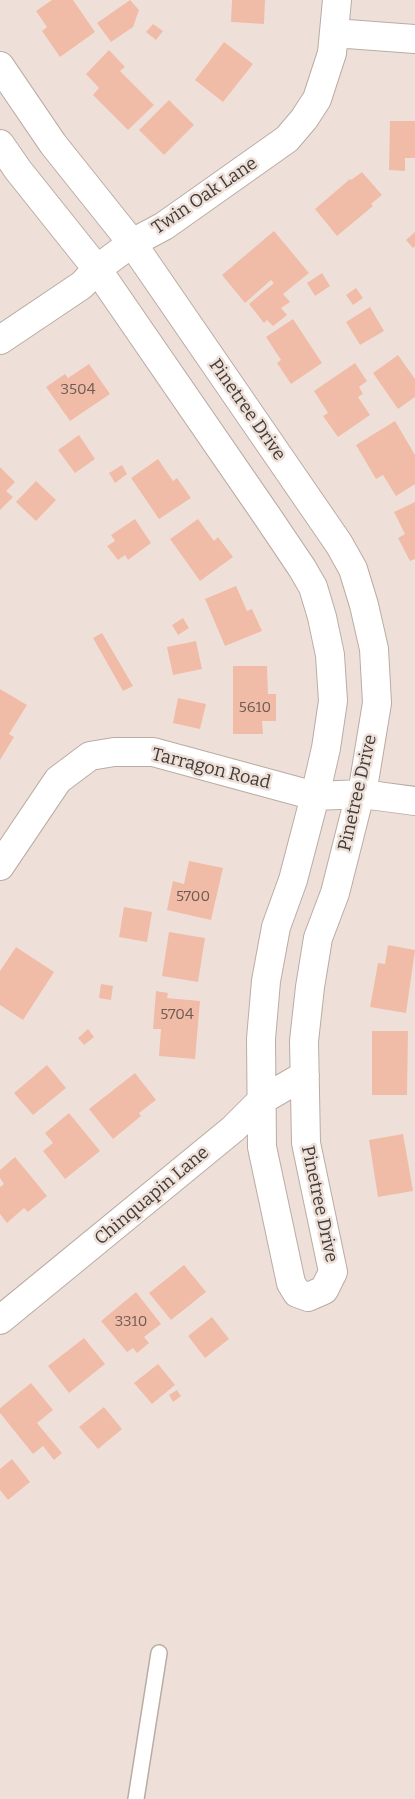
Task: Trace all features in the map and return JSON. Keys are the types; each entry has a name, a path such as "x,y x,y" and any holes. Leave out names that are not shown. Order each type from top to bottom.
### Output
{"street":[{"name":"Twin Oak Lane","path":"0,340 82,284 132,243 164,226 287,139 304,119 317,99 332,52 337,0"},
{"path":"334,33 415,39"},
{"name":"Pinetree Drive","path":"0,66 53,144 132,243 339,544 353,569 364,605 374,648 377,703 362,794 357,806 335,893 318,938 304,1040 306,1143 333,1272 324,1290 308,1298 297,1293 291,1283 262,1147 261,1039 268,972 276,927 293,880 326,748 333,701 330,655 322,617 313,587 267,516 97,270 18,170 0,144"},
{"name":"Tarragon Road","path":"0,866 58,780 90,756 114,752 153,752 314,796 362,794 415,801"},
{"name":"Chinquapin Lane","path":"0,1320 226,1135 262,1100 305,1075"}],"lane":[{"path":"136,1799 159,1653"}],"building":[{"path":"52,0 73,0 95,32 60,57 42,31 47,27 36,11"},
{"path":"130,0 139,10 133,27 111,42 97,23"},
{"path":"232,0 265,0 264,24 231,22"},
{"path":"153,24 163,31 156,40 146,32"},
{"path":"224,42 253,64 223,102 195,80"},
{"path":"109,50 125,67 120,71 154,105 128,130 93,95 99,88 86,74"},
{"path":"169,100 194,125 164,155 139,130"},
{"path":"390,121 415,121 415,158 405,158 405,171 389,170"},
{"path":"362,172 382,195 371,204 373,206 337,236 315,209 350,179"},
{"path":"274,231 309,273 283,294 290,302 281,308 287,315 273,326 267,320 264,323 249,304 274,283 271,280 245,303 222,275"},
{"path":"415,232 415,246 413,248 406,240"},
{"path":"322,273 330,286 315,296 307,283"},
{"path":"356,288 363,298 353,305 346,295"},
{"path":"370,307 384,331 360,345 346,322"},
{"path":"293,319 322,363 291,384 277,363 281,360 266,337"},
{"path":"398,355 415,379 415,397 398,409 373,373"},
{"path":"355,363 367,381 359,387 363,394 358,397 370,415 338,437 323,416 328,413 314,391"},
{"path":"89,364 110,394 70,421 46,387 65,374 68,378"},
{"path":"395,421 415,455 415,484 396,496 383,475 376,479 356,445"},
{"path":"79,435 95,459 75,473 58,450"},
{"path":"158,459 173,481 177,478 191,498 159,519 131,478"},
{"path":"122,465 127,474 115,483 109,473"},
{"path":"0,467 15,482 6,491 13,497 0,510"},
{"path":"36,481 56,500 36,521 16,502"},
{"path":"415,502 415,559 410,561 398,538 405,534 394,512"},
{"path":"135,519 151,543 128,560 125,555 118,560 107,546 115,541 111,535"},
{"path":"198,519 214,541 218,537 233,557 200,581 170,539"},
{"path":"236,586 247,611 252,609 262,631 225,646 205,599"},
{"path":"183,618 189,628 178,635 172,625"},
{"path":"102,633 133,686 123,691 93,638"},
{"path":"196,641 202,669 173,675 167,647"},
{"path":"233,666 267,666 268,694 276,694 276,721 262,721 263,734 233,734"},
{"path":"0,689 27,705 9,734 14,737 0,760"},
{"path":"178,698 206,704 200,729 173,723"},
{"path":"189,861 223,868 211,920 167,910 173,881 184,884"},
{"path":"124,907 152,912 147,942 119,937"},
{"path":"169,932 205,938 198,982 162,976"},
{"path":"388,945 415,950 406,1013 370,1007 378,963 385,964"},
{"path":"16,947 54,972 23,1020 0,1005 0,971"},
{"path":"101,984 113,986 111,1000 99,998"},
{"path":"156,991 168,993 167,998 200,1001 195,1059 159,1056 161,1029 153,1029"},
{"path":"88,1029 94,1037 84,1045 78,1038"},
{"path":"372,1031 408,1031 407,1095 372,1095"},
{"path":"47,1065 66,1088 33,1115 14,1093"},
{"path":"135,1073 156,1100 139,1113 141,1116 113,1139 89,1109"},
{"path":"69,1113 100,1151 65,1179 43,1151 53,1143 45,1133"},
{"path":"403,1134 413,1191 378,1197 369,1140"},
{"path":"15,1157 47,1196 28,1212 24,1208 7,1223 0,1214 0,1187 4,1184 0,1178 0,1170"},
{"path":"184,1265 206,1292 171,1320 149,1293"},
{"path":"136,1292 161,1324 144,1337 149,1343 137,1353 133,1348 127,1352 101,1321"},
{"path":"212,1317 229,1339 205,1358 188,1336"},
{"path":"84,1338 105,1364 69,1393 48,1366"},
{"path":"158,1364 175,1385 152,1404 134,1383"},
{"path":"31,1383 53,1410 37,1423 62,1453 54,1460 43,1446 33,1454 0,1413 0,1408"},
{"path":"177,1390 181,1396 173,1402 169,1395"},
{"path":"104,1407 122,1429 98,1449 79,1427"},
{"path":"12,1459 30,1482 8,1500 0,1490 0,1469"}]}
